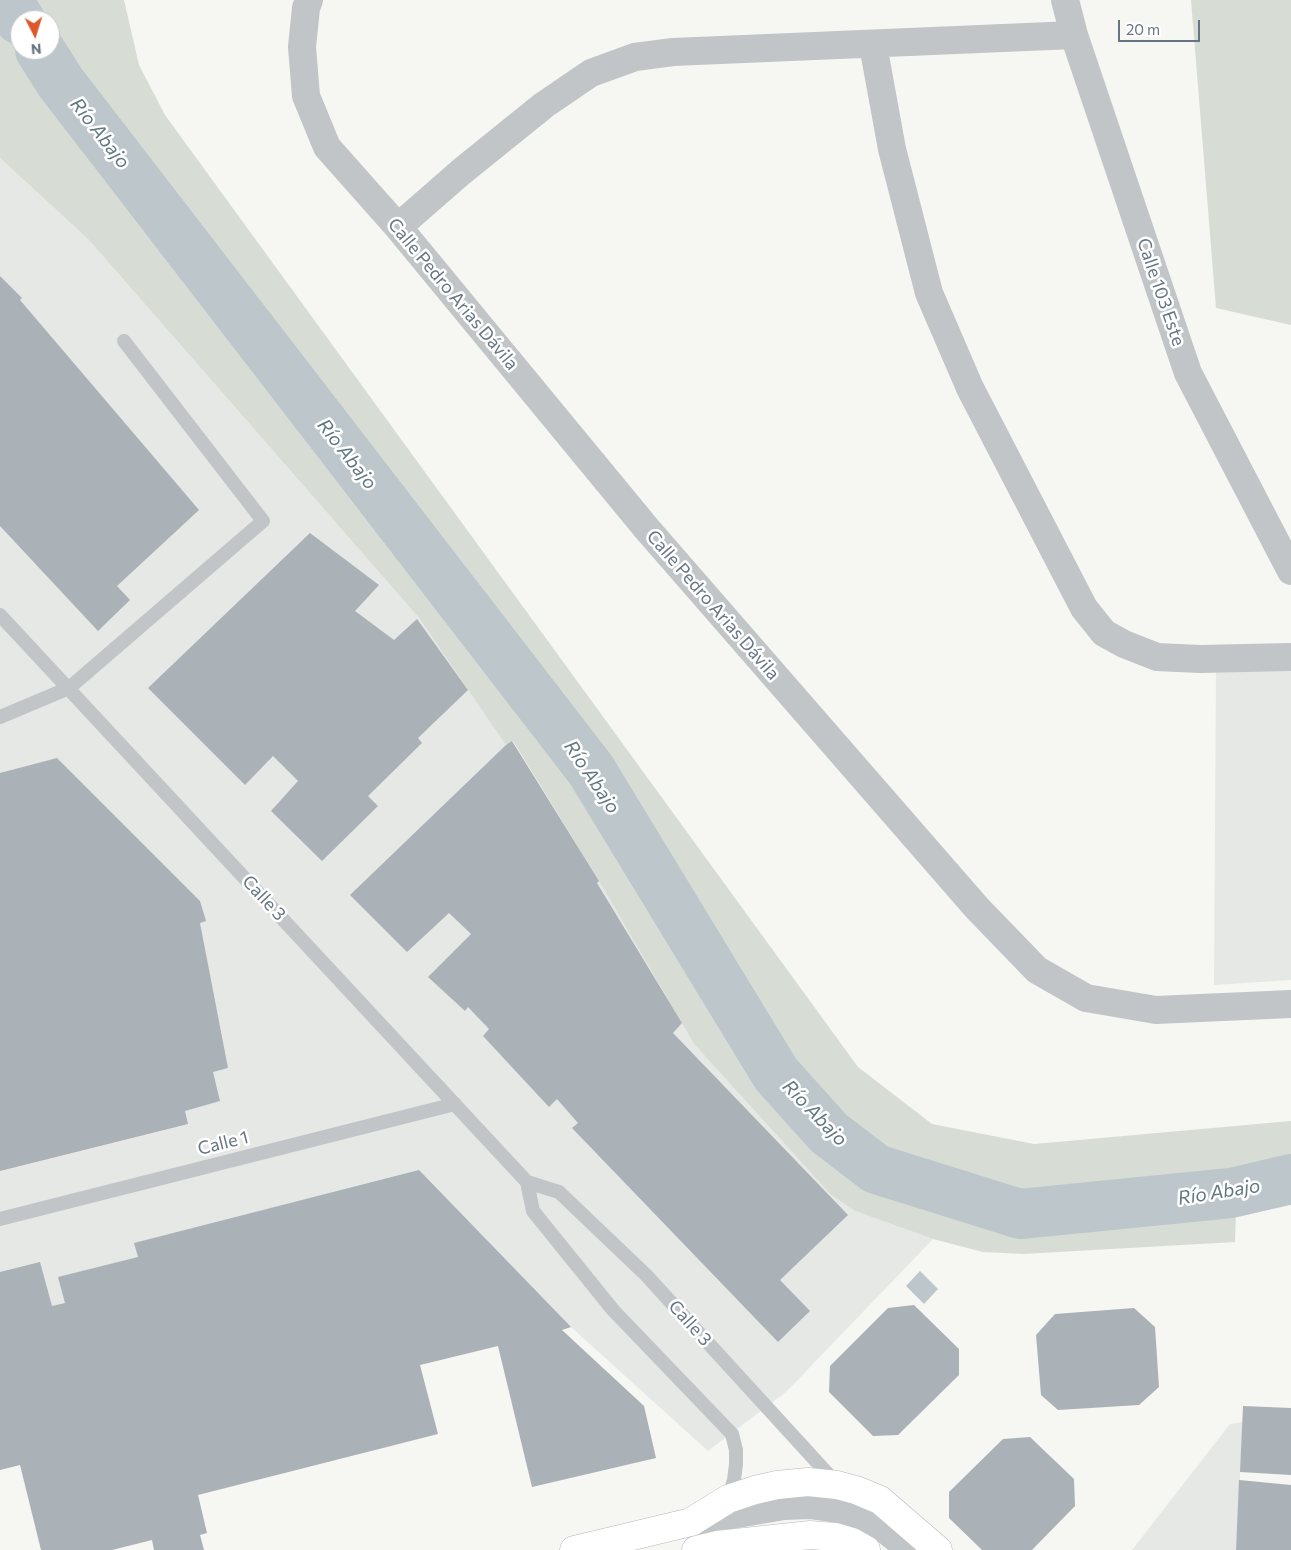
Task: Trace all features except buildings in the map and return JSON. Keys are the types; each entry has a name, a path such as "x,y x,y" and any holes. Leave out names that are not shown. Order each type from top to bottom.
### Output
{"main road":[{"path":"574,1550 691,1522 728,1499 755,1490 777,1485 808,1482 837,1484 880,1500 938,1550"},
{"path":"696,1550 717,1545 810,1535 835,1537 852,1542 866,1550"}],"street":[{"name":"Calle Pedro Arias Dávila","path":"309,0 306,8 302,47 306,96 327,147 398,227 647,530 977,908 1037,970 1086,998 1156,1010 1291,1004"},
{"name":"Calle 103 Este","path":"1065,0 1074,35 1188,373 1291,570"},
{"path":"398,227 461,172 544,105 591,73 635,57 673,52 1074,35"},
{"path":"873,45 892,149 929,293 970,388 1084,608 1104,633 1124,644 1157,657 1200,659 1291,657"},
{"path":"691,1522 784,1506 809,1505 831,1508 858,1516 883,1528 911,1550"}],"lane":[{"path":"0,716 69,688 263,521 124,341"},
{"name":"Calle 3","path":"0,615 527,1182 559,1192 646,1275 837,1484"},
{"name":"Calle 1","path":"0,1219 455,1104"},
{"path":"527,1182 532,1211 613,1310 732,1434 736,1450 736,1464 734,1480 728,1499"}],"shaded area":[{"path":"0,0 124,0 139,65 165,115 858,1067 932,1124 1034,1144 1291,1121 1291,1199 1236,1208 1235,1242 1023,1254 983,1252 933,1239 855,1211 831,1195 694,1044 599,881 513,741 506,745 419,618 89,240 0,158"},
{"path":"1191,0 1291,0 1291,325 1216,308"},
{"path":"0,158 89,240 419,618 506,744 512,741 601,884 694,1044 831,1195 855,1211 933,1239 787,1391 708,1451 571,1327 0,1470"},
{"path":"1291,665 1291,980 1214,985 1216,668"},
{"path":"920,1271 938,1289 924,1304 906,1286"},
{"path":"1243,1422 1236,1550 1132,1550 1230,1424"}],"waterway":[{"name":"Río Abajo","path":"7,0 14,10"},
{"name":"Río Abajo","path":"46,60 61,83 591,770 776,1074 829,1133 876,1169 1020,1214 1231,1193 1291,1179"}]}
